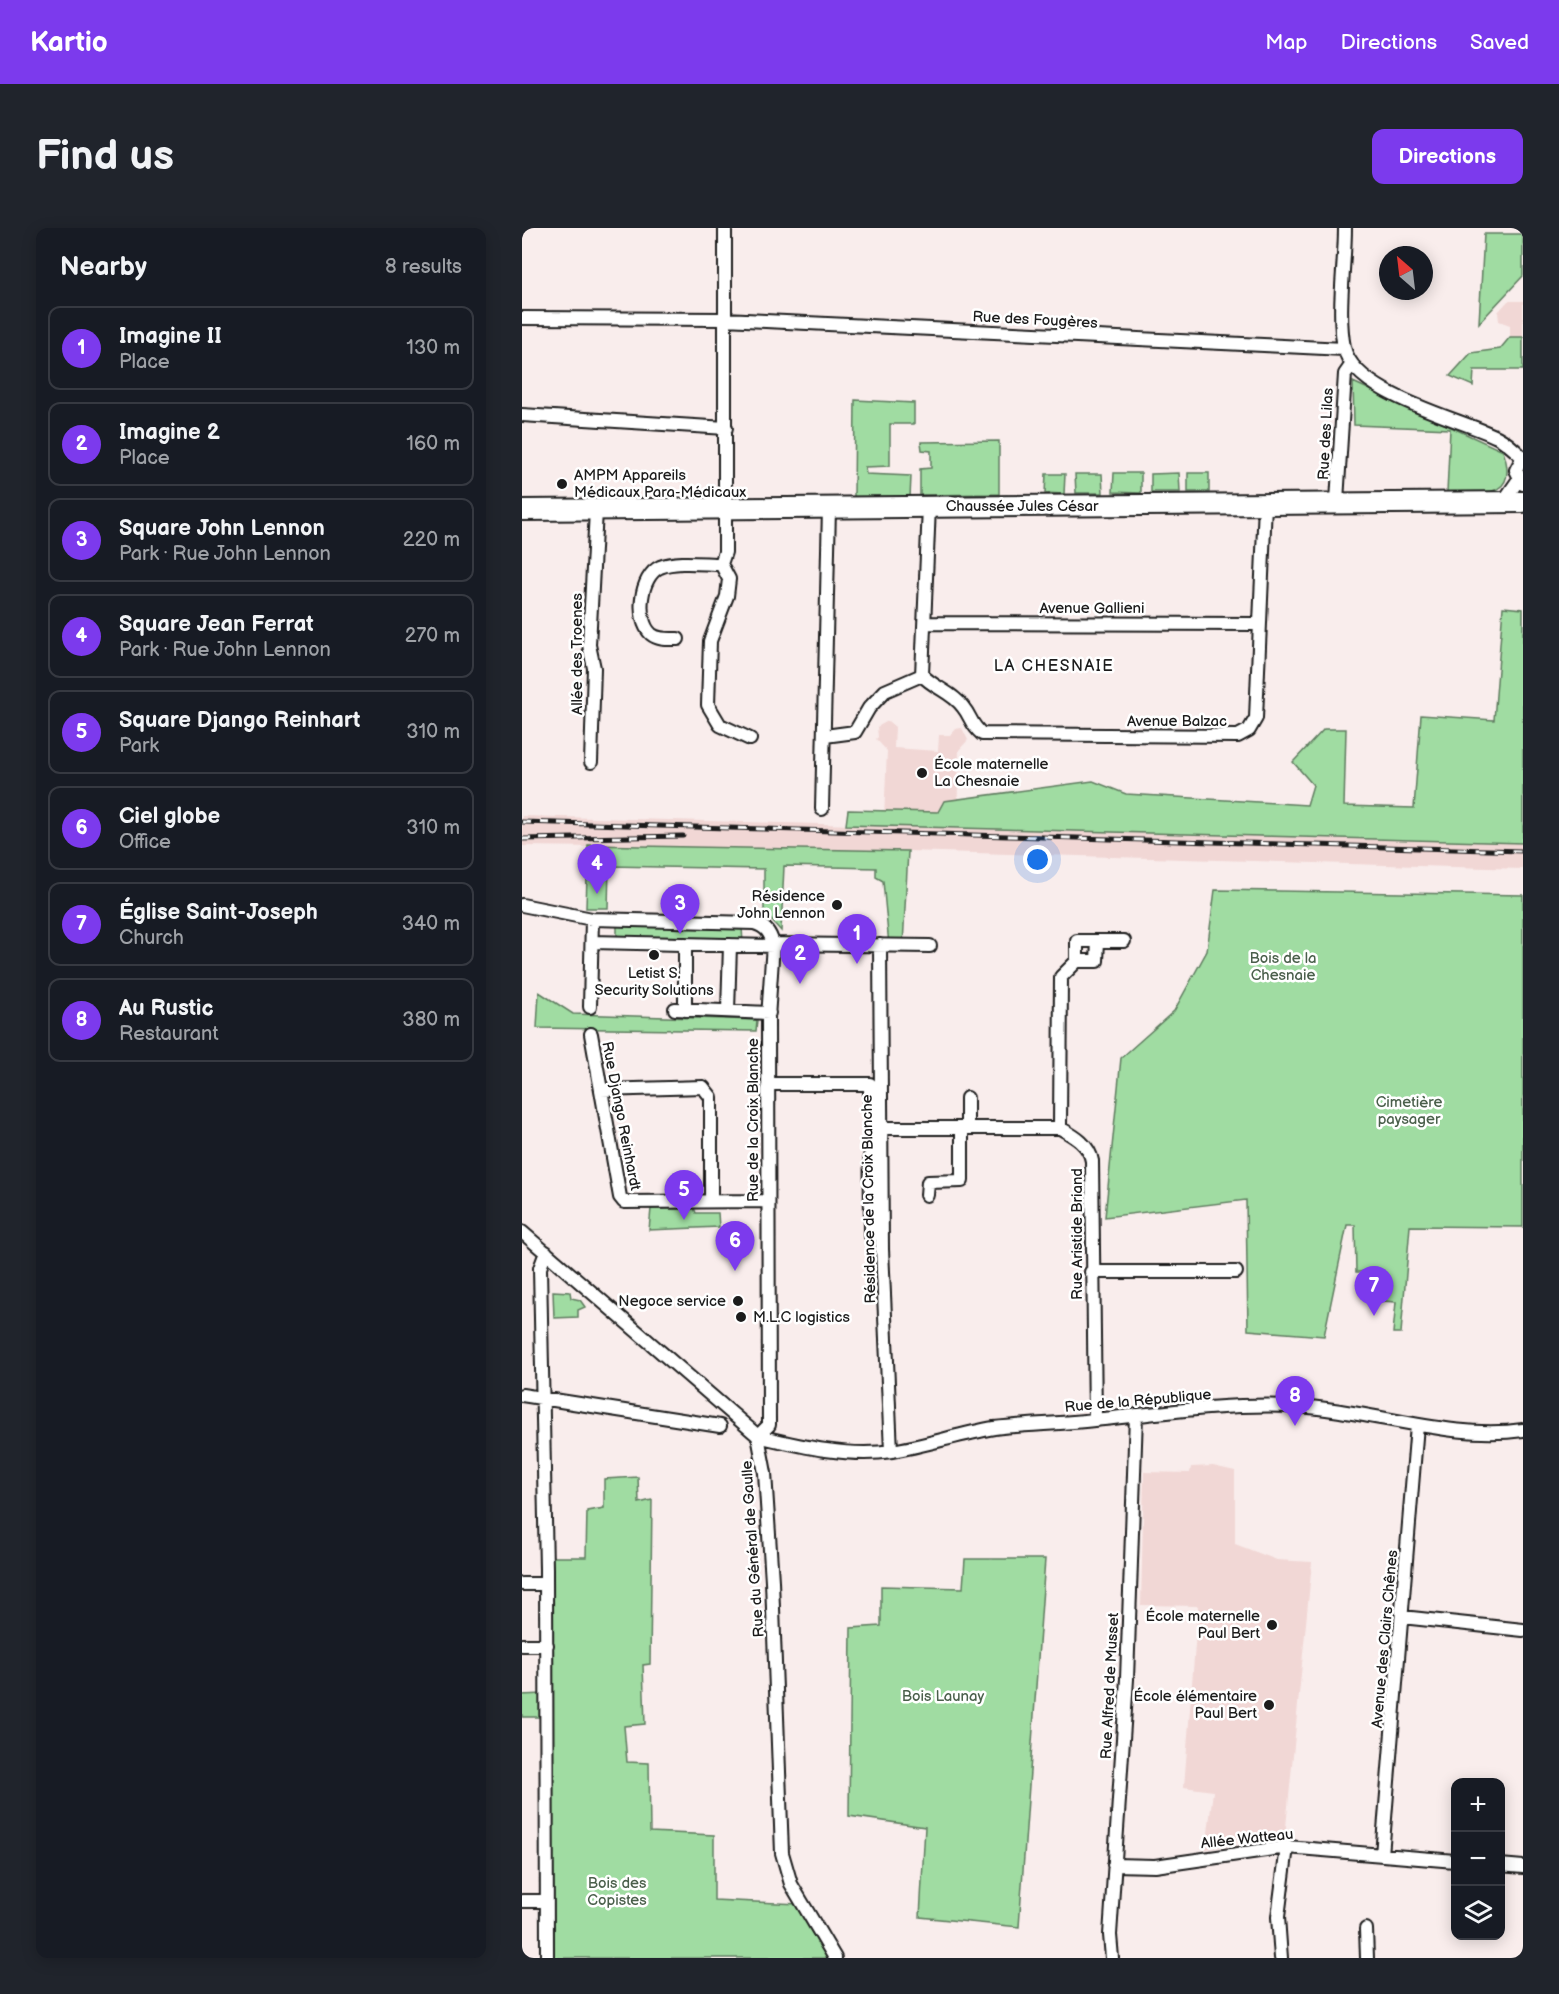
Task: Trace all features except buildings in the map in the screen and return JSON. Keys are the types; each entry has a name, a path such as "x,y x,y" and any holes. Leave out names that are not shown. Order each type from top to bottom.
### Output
{"main road":[{"name":"Chaussée Jules César","path":"522,510 1265,504 1338,501 1523,502"}],"street":[{"path":"721,564 726,552 727,509 725,228"},
{"path":"1346,228 1344,349 1352,364 1370,383 1499,438 1523,457 1517,465 1521,482 1503,502"},
{"name":"Rue des Fougères","path":"522,318 725,319 1344,349"},
{"name":"Rue des Lilas","path":"1338,501 1345,374 1352,364"},
{"path":"522,415 726,428"},
{"name":"Avenue Balzac","path":"922,675 945,690 964,708 972,726 982,734 1238,736 1249,730 1256,718 1265,504"},
{"path":"825,736 855,732 869,708 885,691 922,675 929,506"},
{"path":"822,809 830,508"},
{"name":"Allée des Troenes","path":"591,762 594,668 589,645 596,510"},
{"path":"678,639 658,639 649,632 642,614 644,587 648,576 659,567 671,564 721,564"},
{"path":"721,564 729,579 727,596 710,640 708,705 720,725 750,739"},
{"name":"Avenue Gallieni","path":"925,623 1259,624"},
{"path":"522,905 592,919 754,923 768,931 773,945"},
{"path":"590,1007 592,919"},
{"path":"1077,961 1077,941 1124,941"},
{"path":"883,1128 1060,1128 1061,977 1077,961 1097,961 1098,941"},
{"path":"592,942 930,946"},
{"path":"685,944 680,1009 770,1013"},
{"path":"728,1011 730,945"},
{"name":"Rue de la Croix Blanche","path":"758,1436 769,1425 768,1201 773,945"},
{"name":"Résidence de la Croix Blanche","path":"880,945 882,1249 891,1451"},
{"name":"Rue Django Reinhardt","path":"591,1034 620,1197 624,1202 768,1201"},
{"path":"769,1084 870,1084 870,1236"},
{"path":"601,1090 703,1087 708,1091 711,1097 711,1201"},
{"path":"927,1195 928,1182 962,1181 967,1098"},
{"name":"Rue Aristide Briand","path":"1060,1128 1083,1143 1091,1156 1095,1420"},
{"path":"522,1232 758,1436"},
{"path":"546,1252 540,1268 546,1584 547,1958"},
{"path":"1091,1272 1236,1272"},
{"path":"522,1395 542,1396 720,1426"},
{"name":"Rue de la République","path":"758,1436 842,1452 891,1451 994,1428 1136,1415 1288,1406 1348,1410 1417,1425 1490,1431 1523,1430"},
{"name":"Rue Alfred de Musset","path":"1112,1958 1110,1935 1127,1679 1136,1415"},
{"name":"Avenue des Clairs Chênes","path":"1382,1855 1417,1425"},
{"name":"Rue du Général de Gaulle","path":"758,1436 765,1473 772,1581 782,1853 791,1884 835,1958"},
{"path":"522,1584 546,1584"},
{"path":"1401,1617 1523,1630"},
{"path":"522,1645 546,1645"},
{"path":"1281,1958 1278,1917 1287,1847"},
{"name":"Allée Watteau","path":"1114,1865 1155,1866 1287,1847 1451,1861"},
{"path":"1505,1865 1523,1867"},
{"path":"522,1901 546,1901"},
{"path":"1366,1929 1367,1958"}],"shaded area":[{"path":"1508,301 1523,301 1523,337 1510,337 1510,325 1499,321 1498,312"},
{"name":"École maternelle La Chesnaie","path":"888,721 895,727 894,748 938,751 939,735 950,735 955,729 962,728 968,740 959,750 957,820 884,818 887,751 876,739 878,737 877,727"},
{"path":"522,816 1523,843 1523,869 908,851 522,846"},
{"path":"1213,1466 1235,1471 1235,1544 1277,1560 1312,1562 1285,1837 1246,1842 1239,1838 1235,1844 1206,1849 1213,1791 1184,1787 1198,1606 1141,1605 1144,1472 1190,1473 1191,1467"}],"green space":[{"path":"1484,234 1523,234 1523,276 1479,323"},
{"path":"1510,337 1523,337 1523,370 1474,370 1473,386 1450,376 1471,353 1500,349"},
{"path":"1353,382 1503,451 1507,467 1506,478 1502,486 1484,493 1447,493 1450,429 1354,425"},
{"path":"855,400 914,403 914,424 890,424 890,466 865,467 866,474 911,476 910,498 854,498"},
{"path":"999,441 999,494 920,495 920,469 931,468 931,451 922,450 921,442"},
{"path":"1114,473 1141,473 1141,493 1113,492"},
{"path":"1179,473 1180,492 1151,492 1151,474"},
{"path":"1188,473 1209,473 1209,492 1188,492"},
{"path":"1046,474 1065,474 1064,494 1045,493"},
{"path":"1075,474 1102,474 1103,493 1076,493"},
{"path":"1503,607 1523,609 1523,843 846,825 848,810 938,812 944,801 1093,781 1126,794 1307,805 1313,785 1293,762 1324,729 1346,729 1344,806 1414,808 1421,715 1494,720"},
{"path":"588,845 908,851 903,945 889,945 883,881 876,877 876,868 784,866 781,931 764,912 764,869 609,866 608,908 586,908"},
{"path":"1215,890 1523,895 1523,1227 1410,1226 1401,1333 1393,1333 1396,1302 1369,1300 1371,1272 1356,1272 1355,1225 1347,1225 1324,1336 1248,1330 1246,1200 1105,1217 1121,1058 1174,1011 1207,951"},
{"path":"617,925 742,927 743,944 617,941"},
{"path":"539,992 573,1014 757,1020 756,1031 537,1028"},
{"path":"694,1208 696,1213 718,1213 719,1227 649,1230 651,1209"},
{"path":"553,1291 570,1292 571,1298 580,1300 585,1307 578,1310 578,1317 554,1318"},
{"name":"Bois des Copistes","path":"638,1477 639,1503 652,1500 650,1664 643,1665 645,1724 624,1726 627,1762 649,1763 650,1832 714,1835 714,1900 799,1904 832,1958 549,1958 546,1557 586,1557 587,1511 604,1508 604,1479"},
{"name":"Bois Launay","path":"965,1559 1045,1559 1019,1927 920,1917 925,1827 849,1816 851,1628 881,1626 881,1586 963,1588"},
{"path":"543,1694 543,1717 522,1717 522,1695"}],"railway":[{"path":"522,822 1523,851"},
{"path":"522,839 683,836"}],"place":[{"name":"AMPM Appareils Médicaux Para-Médicaux","path":"562,484"},
{"name":"École maternelle La Chesnaie","path":"922,773"},
{"name":"Square Jean Ferrat","path":"597,894"},
{"name":"Résidence John Lennon","path":"837,905"},
{"name":"Square John Lennon","path":"680,934"},
{"name":"Letist S. Security Solutions","path":"654,955"},
{"name":"Imagine II","path":"857,964"},
{"name":"Imagine 2","path":"800,984"},
{"name":"Square Django Reinhart","path":"684,1220"},
{"name":"Ciel globe","path":"735,1271"},
{"name":"Negoce service","path":"738,1301"},
{"name":"Église Saint-Joseph","path":"1374,1316"},
{"name":"M.L.C logistics","path":"741,1317"},
{"name":"Au Rustic","path":"1295,1426"},
{"name":"École maternelle Paul Bert","path":"1272,1625"},
{"name":"École élémentaire Paul Bert","path":"1269,1705"}],"district":[{"name":"LA CHESNAIE","path":"1054,666"}],"park label":[{"name":"Bois de la Chesnaie","path":"1283,966"},
{"name":"Cimetière paysager","path":"1409,1110"}]}
